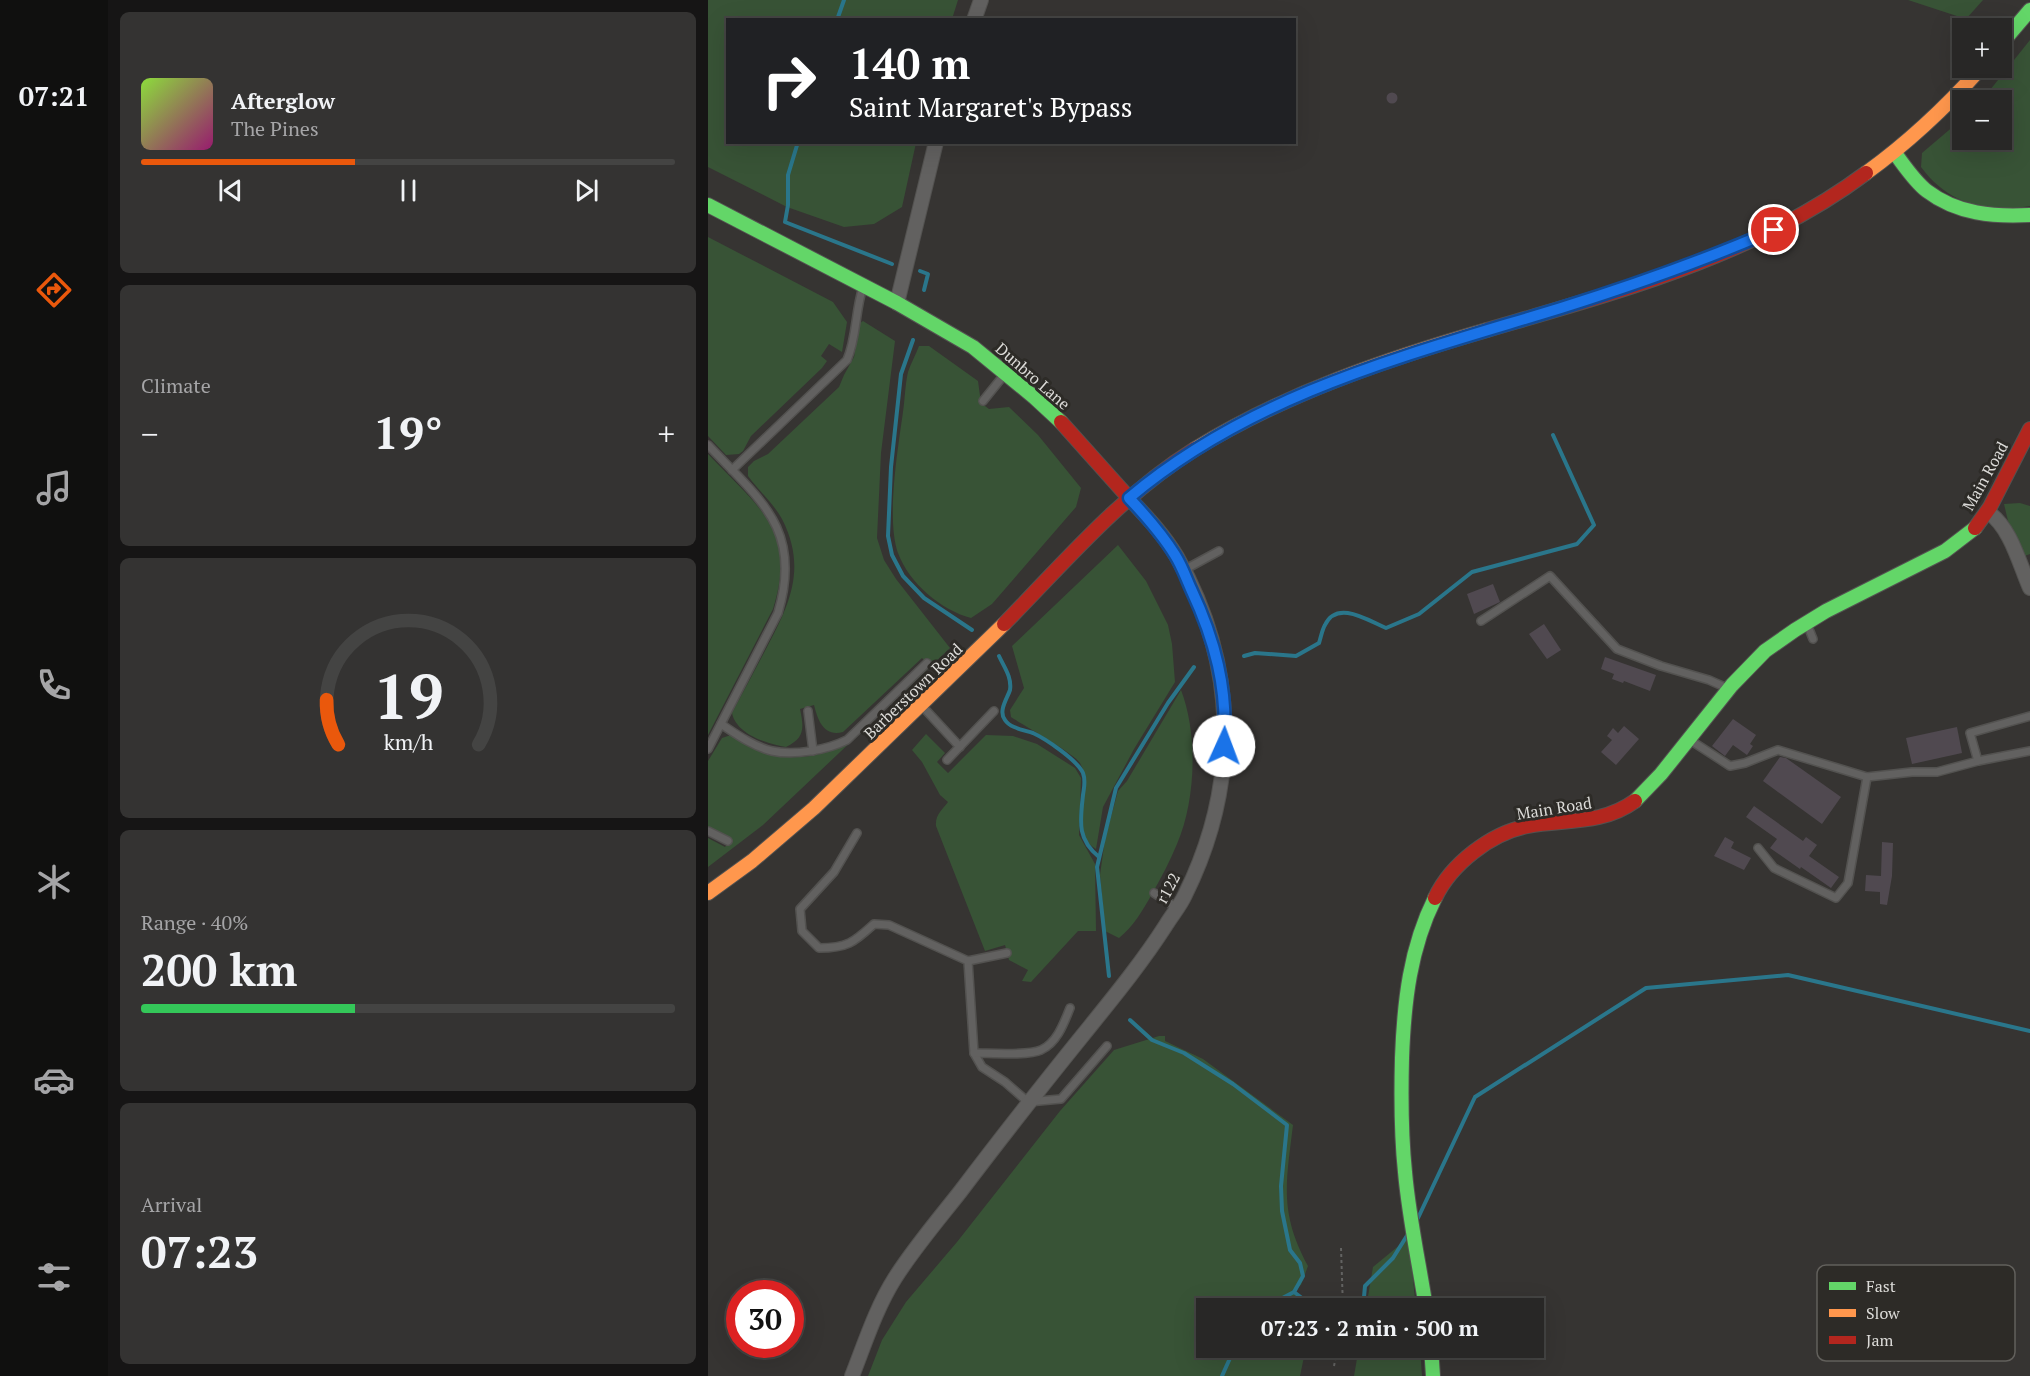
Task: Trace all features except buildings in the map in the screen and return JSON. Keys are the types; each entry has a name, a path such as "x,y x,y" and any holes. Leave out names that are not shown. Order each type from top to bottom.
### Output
{"main road":[{"path":"2012,31 2030,10"},
{"name":"Barberstown Road","path":"708,893 769,849 817,806 921,706 1129,498 1182,457 1246,419 1331,381 1385,361 1672,271 1774,230 1851,183 1894,152 1956,97 1972,78"},
{"path":"1894,152 1926,190 1947,203 1982,215 2004,218 2030,215"},
{"name":"Dunbro Lane","path":"708,205 864,285 973,347 1034,397 1074,435 1129,498"},
{"name":"Main Road","path":"1425,1298 1402,1151 1404,1004 1416,944 1435,896 1448,877 1461,862 1491,841 1527,826 1596,819 1618,812 1637,800 1655,783 1730,689 1764,652 1806,622 1927,562 1953,546 1974,529 1988,512 2030,429"},
{"path":"1432,1358 1433,1376"}],"street":[{"path":"975,18 981,0"},
{"path":"897,303 936,144"},
{"name":"r122","path":"852,1376 875,1316 895,1278 1028,1102 1126,981 1185,896 1207,843 1221,789 1226,724 1220,669 1207,622 1176,557 1154,525 1129,498"},
{"path":"1988,512 2009,538 2030,588"}],"lane":[{"path":"732,470 847,360 853,341 857,304 864,285"},
{"path":"983,401 1005,373"},
{"path":"708,445 763,503 782,541 786,567 785,589 778,613 708,749"},
{"path":"1183,571 1218,551"},
{"path":"1481,621 1550,576 1617,649 1730,689"},
{"path":"1806,622 1813,639"},
{"path":"721,724 756,745 772,751 813,751 833,747 847,740 927,663"},
{"path":"921,706 960,747"},
{"path":"808,711 813,751"},
{"path":"947,760 994,711"},
{"path":"1978,761 1970,733 2030,716"},
{"path":"1689,740 1730,766 1745,763 1778,750 1867,777 1937,772 1978,761 2030,752"},
{"path":"1758,848 1774,868 1836,898 1848,883 1867,777"},
{"path":"708,831 728,841"},
{"path":"857,832 834,872 800,909 802,931 819,948 834,948 854,943 874,924 889,925 968,961 1007,953"},
{"path":"1154,893 1177,908"},
{"path":"968,961 974,1053 982,1067 1005,1082 1028,1102 1061,1099 1107,1046"},
{"path":"974,1053 1040,1051 1054,1040 1071,1008"}],"path":[{"path":"1341,1248 1343,1298"},
{"path":"1334,1366 1336,1358"}],"green space":[{"path":"708,0 958,0 952,18 726,18 726,144 916,144 902,207 874,224 844,227 787,207 708,167"},
{"path":"1908,0 1983,0 1967,18"},
{"path":"2030,40 2030,206 1998,208 1969,203 1943,190 1932,180 1921,167 1922,153 1952,128 1952,150 2012,150 2012,90 1990,90 2000,78 2012,78 2012,62"},
{"path":"708,237 833,302 847,322 842,352 829,344 821,356 827,361 822,368 751,436 739,454 726,455 708,436"},
{"path":"863,321 895,341 881,453 877,538 884,560 896,579 950,648 763,825 708,867 708,838 725,847 730,840 708,828 708,761 722,738 731,735 765,752 783,757 804,757 825,753 843,745 928,664 922,658 843,732 836,733 827,730 820,722 814,705 800,709 802,732 797,740 786,747 753,737 739,727 732,713 782,617 792,586 794,570 789,537 782,519 748,476 748,467 768,454 839,387 854,357 860,323"},
{"path":"919,346 929,346 978,381 981,403 989,409 1009,407 1038,435 1081,488 1076,507 992,604 971,618 948,609 918,585 903,564 895,539 894,484 906,382"},
{"path":"708,454 757,505 768,521 776,539 780,559 779,582 773,609 708,735"},
{"path":"2020,503 2030,506 2030,554 2022,557 2004,504"},
{"path":"1118,545 1146,581 1168,625 1175,682 1134,749 1103,807 1096,849 1087,841 1083,832 1081,821 1084,773 1080,763 1011,717 1010,710 1024,688 1012,646"},
{"path":"1181,690 1190,726 1192,746 1188,808 1177,844 1162,876 1141,912 1119,938 1105,931 1100,875 1105,839 1118,791 1127,781"},
{"path":"926,734 945,753 937,762 948,773 986,735 1013,736 1037,744 1075,768 1081,778 1079,835 1095,864 1096,931 1078,931 1031,982 1022,981 1028,970 1009,960 1005,945 985,951 936,826 941,810 948,802 940,795 922,762 912,750"},
{"path":"1165,1036 1165,1041 1203,1059 1293,1125 1287,1197 1292,1229 1308,1266 1301,1285 1292,1291 1299,1298 1196,1298 1196,1358 1304,1358 1300,1376 868,1376 882,1340 906,1302 957,1242 1060,1111 1114,1050"},
{"path":"1407,1239 1415,1298 1368,1298 1373,1267"},
{"path":"1357,1358 1421,1358 1422,1376 1354,1376"}],"waterway":[{"path":"838,18 844,0"},
{"path":"797,144 788,175 788,205 785,222 892,264"},
{"path":"920,271 928,274 924,290"},
{"path":"913,340 901,374 891,467 888,536 892,555 903,576 924,598 972,630"},
{"path":"1244,656 1255,653 1296,656 1319,643 1325,625 1330,617 1337,614 1354,614 1386,628 1419,614 1472,572 1577,544 1594,525 1553,435"},
{"path":"999,656 1010,681 1003,716 1010,725 1033,733 1053,745 1080,768 1085,781 1081,814 1083,837 1099,857"},
{"path":"1109,976 1097,867 1116,788 1168,703 1194,667"},
{"path":"1418,1218 1475,1097 1646,988 1788,975 2030,1031"},
{"path":"1130,1020 1152,1040 1184,1053 1233,1084 1287,1125 1281,1186 1282,1211 1290,1250 1300,1263 1303,1276 1294,1292 1282,1298"},
{"path":"1364,1298 1365,1286 1393,1258 1408,1234"},
{"path":"1294,1292 1302,1298"},
{"path":"1222,1376 1230,1358"}],"traffic: fast":[{"path":"2012,31 2030,10"},
{"path":"1894,152 1922,187 1951,205 1990,214 2030,215"},
{"path":"708,205 897,303 973,347 1061,422"},
{"path":"1635,801 1661,774 1732,685 1765,651 1826,611 1945,551 1975,528"},
{"path":"1424,1298 1407,1189 1402,1129 1402,1072 1404,1016 1410,976 1426,917 1435,898"},
{"path":"1432,1358 1433,1376"}],"traffic: slow":[{"path":"1866,173 1926,124 1971,78"},
{"path":"1195,449 1229,429 1300,395 1411,353 1487,330"},
{"path":"708,893 752,861 814,808 1004,624"}],"traffic: jam":[{"path":"1487,330 1635,286 1732,249 1823,202 1866,173"},
{"path":"1061,422 1129,498"},
{"path":"1975,528 1990,507 2030,429"},
{"path":"1004,624 1094,531 1142,487 1195,449"},
{"path":"1435,898 1442,885 1462,862 1500,835 1528,826 1596,818 1622,809 1635,801"}],"route":[{"path":"1224,746 1226,724 1220,669 1207,622 1176,557 1154,525 1129,498 1151,479 1207,441 1246,419 1331,381 1385,361 1672,271 1774,230"}]}
